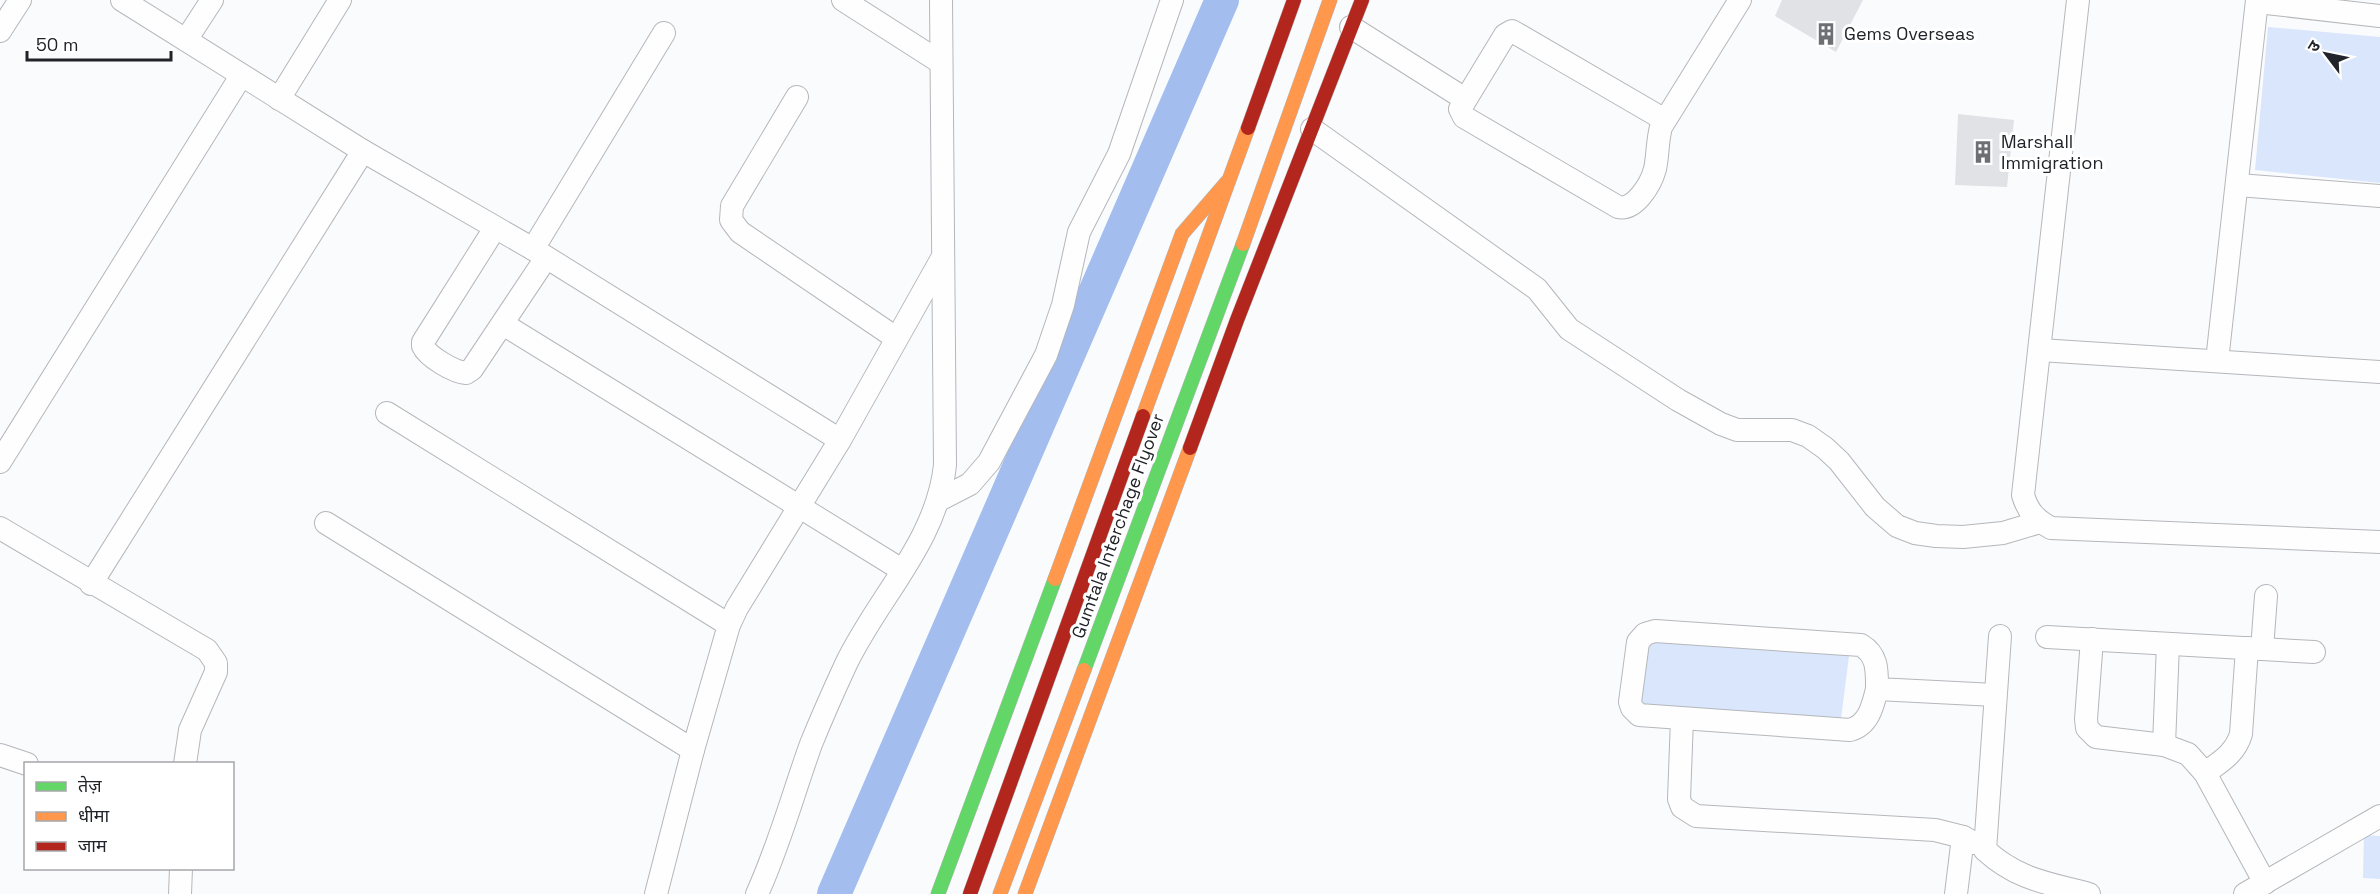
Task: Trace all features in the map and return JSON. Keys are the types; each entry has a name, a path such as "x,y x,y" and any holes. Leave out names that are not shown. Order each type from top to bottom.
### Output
{"main road":[{"name":"Gumtala Interchage Flyover","path":"970,894 1294,0"},
{"name":"Gumtala Interchage Flyover","path":"1000,894 1270,171 1329,0"},
{"path":"1025,894 1232,331 1362,0"},
{"path":"1270,171 1292,180"},
{"path":"938,894 1182,234 1229,179"}],"street":[{"path":"0,31 20,0"},
{"path":"122,0 363,151 539,254 840,440"},
{"path":"186,40 212,0"},
{"path":"279,99 340,0"},
{"path":"843,0 940,62"},
{"path":"757,894 830,700 847,661 927,527 939,500 945,465 941,0"},
{"path":"939,500 962,490 989,462 1046,355 1064,305 1079,232 1119,154 1172,0"},
{"path":"1665,120 1512,31 1505,35 1460,109 1464,117 1623,208 1635,202 1652,176 1656,161 1656,143 1665,120 1740,0"},
{"path":"2078,0 2023,495 2026,506 2040,522 2051,528 2380,542"},
{"path":"2217,361 2257,1 2380,16"},
{"path":"1351,27 1465,99"},
{"path":"495,228 425,338 423,346 427,353 459,372 466,373 472,369 503,324 539,254 664,33"},
{"path":"0,462 241,76"},
{"path":"797,97 732,206 731,220 740,232 896,338"},
{"path":"1312,129 1537,289 1569,329 1678,400 1721,424 1737,430 1792,430 1808,436 1839,461 1875,507 1897,526 1915,533 1963,537 2003,533 2040,522"},
{"path":"91,584 363,151"},
{"path":"2238,184 2380,196"},
{"path":"656,894 693,750 729,625 747,590 840,440 942,259"},
{"path":"503,324 902,570"},
{"path":"2040,350 2380,372"},
{"path":"387,413 729,625"},
{"path":"326,523 693,750"},
{"path":"0,528 91,584 207,650 212,656 216,672 190,730 185,762"},
{"path":"2205,773 2227,757 2238,743 2254,649 2266,596"},
{"path":"1650,632 1861,645 1874,657 1877,665 1877,689 1867,718 1856,729 1850,730 1639,715 1630,702 1638,642 1650,632"},
{"path":"1985,850 2000,636"},
{"path":"2047,637 2314,652"},
{"path":"2092,639 2087,728 2090,733 2102,739 2164,745 2188,754 2205,773 2265,883"},
{"path":"2164,745 2168,644"},
{"path":"1877,689 1995,695"},
{"path":"1682,719 1679,799 1683,807 1696,816 1935,830 1963,837 2019,875 2089,894"},
{"path":"0,755 24,763"},
{"path":"2245,894 2380,816"},
{"path":"1956,894 1963,837"},
{"path":"180,894 181,870"}],"shaded area":[{"path":"2268,27 2380,37 2380,183 2255,170"},
{"path":"1643,635 1850,648 1841,719 1631,706"},
{"path":"2364,835 2380,836 2380,879 2363,878"}],"building":[{"name":"Gems Overseas","path":"1782,0 1863,0 1836,52 1775,16"},
{"name":"Marshall Immigration","path":"1958,114 2014,120 2007,187 1955,185"}],"waterway":[{"path":"834,894 1222,0"}],"traffic: fast":[{"path":"1084,670 1243,244"},
{"path":"938,894 1055,579"}],"traffic: slow":[{"path":"1243,244 1330,0"},
{"path":"1143,416 1248,128"},
{"path":"1055,579 1182,234 1227,182"},
{"path":"1025,894 1190,448"},
{"path":"1000,894 1084,670"}],"traffic: jam":[{"path":"1248,128 1294,0"},
{"path":"1190,448 1237,320 1362,0"},
{"path":"970,894 1143,416"}],"place":[{"name":"Gems Overseas","path":"1826,34"},
{"name":"Marshall Immigration","path":"1983,152"}]}
